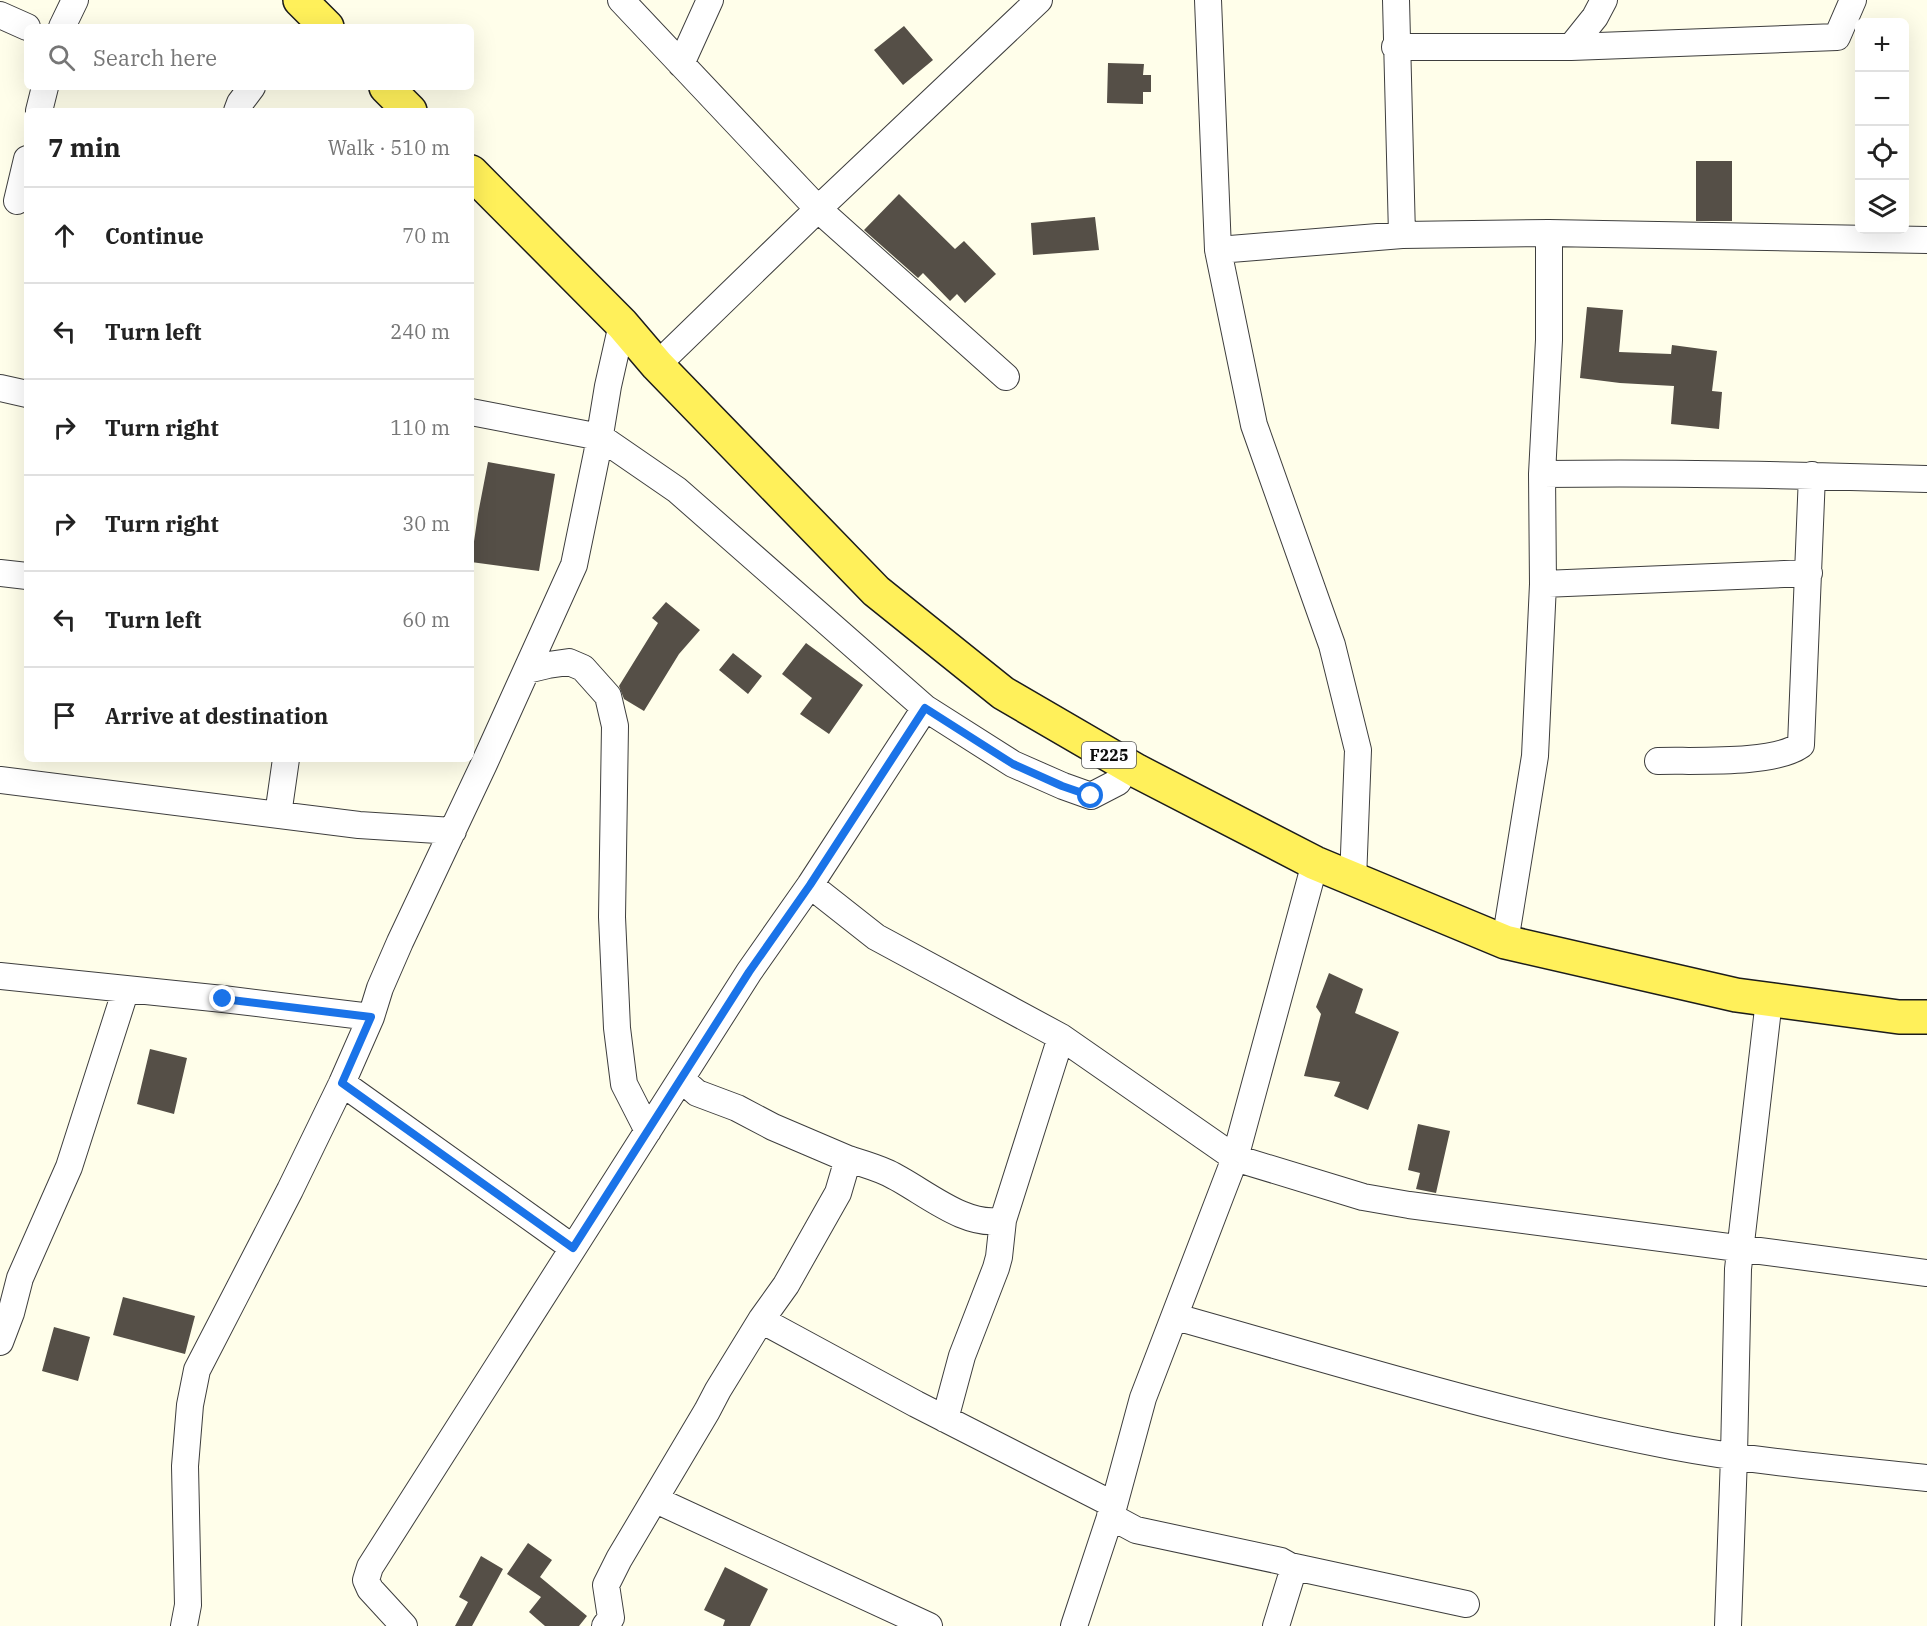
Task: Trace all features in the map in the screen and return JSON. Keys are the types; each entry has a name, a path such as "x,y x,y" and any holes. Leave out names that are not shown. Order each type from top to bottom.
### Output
{"main road":[{"path":"389,90 407,108"},
{"name":"F225","path":"474,175 622,324 657,365 876,591 1003,693 1126,765 1315,863 1505,942 1736,995 1899,1017 1927,1017"}],"street":[{"path":"63,24 75,0"},
{"path":"621,0 818,209 1006,377"},
{"path":"681,64 710,0"},
{"path":"657,365 1039,0"},
{"path":"1208,0 1218,250 1254,425 1332,645 1358,750 1353,880"},
{"path":"1396,0 1395,47 1402,235"},
{"path":"1571,47 1595,17 1604,0"},
{"path":"1395,47 1571,47 1837,37 1853,0"},
{"path":"0,15 24,26"},
{"path":"40,108 44,90"},
{"path":"238,108 250,90"},
{"path":"15,200 24,169"},
{"path":"1218,250 1402,235 1549,232 1927,240"},
{"path":"1505,942 1535,756 1543,584 1542,474 1549,340 1549,232"},
{"path":"184,1626 188,1605 185,1466 190,1405 197,1370 290,1190 342,1083 400,942 574,565 622,324"},
{"path":"0,388 24,393"},
{"path":"474,413 600,437 677,490 925,708 1013,764 1091,796 1118,782 1126,765"},
{"path":"1542,474 1812,475 1927,479"},
{"path":"1658,761 1768,758 1792,752 1801,745 1812,475"},
{"path":"0,573 24,576"},
{"path":"1543,584 1809,573"},
{"path":"527,670 569,662 583,668 608,696 615,726 612,917 617,1028 624,1084 648,1131"},
{"path":"404,1626 370,1589 366,1580 370,1567 749,972 810,885 925,708"},
{"path":"278,815 286,762"},
{"path":"0,780 359,825 453,831"},
{"path":"1074,1626 1112,1510 1143,1398 1176,1317 1235,1158 1315,863"},
{"path":"810,885 876,938 1061,1036 1235,1158 1363,1197 1409,1205 1927,1273"},
{"path":"0,976 371,1017"},
{"path":"0,1342 11,1313 20,1278 69,1167 126,989"},
{"path":"1728,1626 1738,1269 1769,1000"},
{"path":"945,1419 962,1356 996,1268 1003,1220 1061,1036"},
{"path":"681,1078 697,1093 737,1108 772,1127 848,1160 887,1173 968,1218 992,1223 1003,1220"},
{"path":"342,1083 573,1248"},
{"path":"605,1626 611,1618 606,1585 619,1559 656,1500 718,1390 761,1320 786,1285 838,1193 848,1160"},
{"path":"1176,1317 1528,1415 1670,1446 1734,1456 1927,1478"},
{"path":"761,1320 1112,1510 1136,1530 1281,1561 1290,1566 1466,1605"},
{"path":"656,1500 929,1626"},
{"path":"1276,1626 1292,1574 1290,1566"}],"building":[{"path":"904,26 933,60 903,85 874,50"},
{"path":"1108,63 1144,64 1143,75 1151,75 1151,92 1143,92 1143,104 1107,103"},
{"path":"1696,161 1732,161 1732,221 1696,221"},
{"path":"899,194 955,249 964,241 996,274 965,303 957,294 950,301 923,273 918,278 864,230"},
{"path":"1095,217 1099,250 1033,255 1031,223"},
{"path":"1587,307 1623,310 1619,352 1671,354 1672,345 1717,351 1712,391 1722,392 1719,429 1671,424 1674,386 1580,378"},
{"path":"488,462 555,474 539,571 474,562 478,514"},
{"path":"666,602 700,630 679,654 644,711 624,699 619,686 658,623 652,618"},
{"path":"806,643 863,685 829,734 800,714 812,698 782,674"},
{"path":"733,653 762,676 748,694 719,670"},
{"path":"1329,973 1363,989 1355,1013 1399,1032 1368,1110 1334,1096 1340,1082 1304,1076 1321,1014 1316,1007"},
{"path":"150,1049 187,1058 174,1114 137,1104"},
{"path":"1418,1124 1450,1131 1436,1193 1416,1189 1420,1173 1408,1170"},
{"path":"123,1297 195,1316 185,1354 113,1335"},
{"path":"54,1327 90,1337 78,1381 42,1371"},
{"path":"528,1543 552,1560 540,1577 587,1616 579,1626 545,1626 529,1612 541,1597 507,1574"},
{"path":"481,1556 503,1569 472,1626 455,1626 468,1602 459,1597"},
{"path":"725,1567 768,1589 750,1626 723,1626 725,1620 704,1610"}],"route":[{"path":"223,999 371,1017 342,1083 573,1248 749,972 810,885 925,708 1013,764 1091,796"}]}
